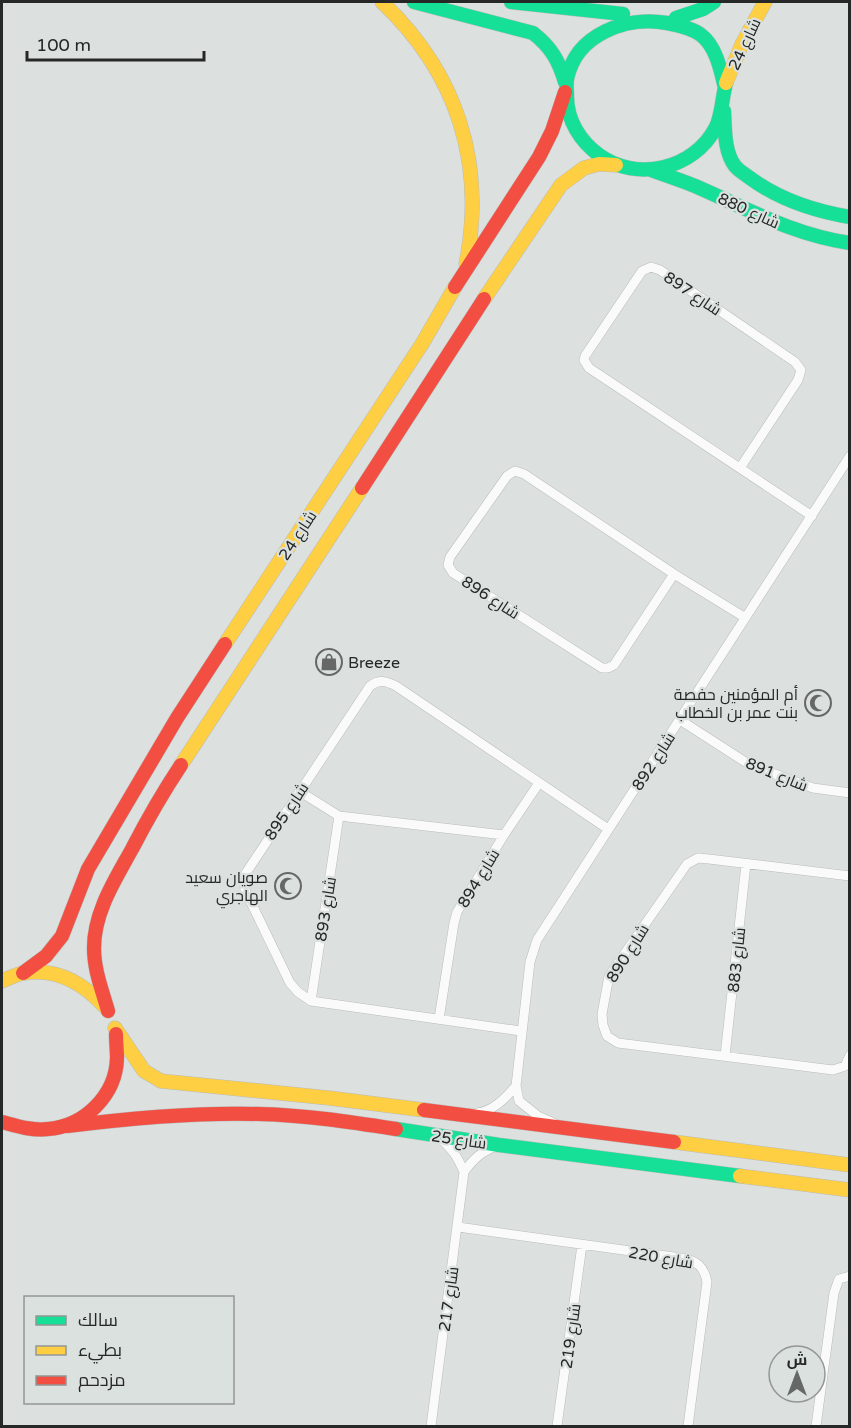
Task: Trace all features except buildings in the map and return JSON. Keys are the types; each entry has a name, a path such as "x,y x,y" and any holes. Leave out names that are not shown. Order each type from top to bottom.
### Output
{"street":[{"path":"382,2 420,42 441,76 458,113 469,152 473,192 472,232 465,272"},
{"path":"414,2 533,33 547,42 558,57 569,115 579,136 596,154 616,165 633,170 651,170 676,164 698,150 715,130 723,105 724,88 718,59 701,35 676,18 651,12 625,14 511,2"},
{"path":"676,18 703,9 714,2"},
{"name":"شارع 24","path":"724,88 736,58 765,2"},
{"path":"565,88 572,60 584,40 602,24 625,14"},
{"name":"شارع 24","path":"23,973 46,956 62,936 88,869 177,718 422,344 538,157 552,131 565,88"},
{"name":"شارع 880","path":"723,105 725,136 735,166 754,181 786,199 828,214 849,217"},
{"name":"شارع 24","path":"115,1028 96,972 94,947 98,918 112,885 158,801 474,314 561,185 584,168 599,164 616,165"},
{"name":"شارع 880","path":"651,170 693,185 764,219 828,240 849,243"},
{"name":"شارع 897","path":"740,468 798,380 801,370 795,362 660,270 651,267 646,269 642,271 585,356 586,365 740,468 812,516"},
{"name":"شارع 892","path":"516,1086 530,962 537,940 849,456"},
{"name":"شارع 896","path":"674,574 614,665 602,668 453,573 448,565 450,557 507,476 515,471 524,474 674,574 744,617"},
{"name":"شارع 895","path":"311,1001 290,983 243,883 247,870 370,686 380,681 396,687 608,829"},
{"name":"شارع 891","path":"680,720 750,765 813,788 849,793"},
{"name":"شارع 894","path":"439,1019 457,912 539,783"},
{"path":"299,791 339,816 504,835"},
{"name":"شارع 893","path":"311,1001 339,816"},
{"name":"شارع 890","path":"849,876 698,858 687,864 609,976 602,1014 607,1036 618,1043 833,1070 845,1066 849,1055"},
{"name":"شارع 883","path":"725,1056 746,864"},
{"path":"2,981 23,973 48,972 72,979 92,992 108,1011"},
{"path":"311,1001 521,1031"},
{"path":"67,1126 88,1114 105,1097 116,1075 119,1051 115,1028"},
{"name":"شارع 25","path":"115,1028 144,1071 161,1081 329,1098 849,1165"},
{"path":"457,1116 488,1112 516,1086"},
{"path":"437,1137 454,1152 464,1172 485,1150 499,1145 517,1142 564,1147 572,1145 576,1138 571,1129 538,1116 519,1101 516,1086"},
{"name":"شارع 25","path":"24,1130 46,1131 129,1118 183,1114 253,1114 332,1121 437,1137 849,1190"},
{"path":"2,1122 24,1130"},
{"path":"2,1133 24,1130"},
{"path":"770,1180 767,1171 770,1165 775,1163 849,1173"},
{"name":"شارع 217","path":"431,1426 464,1172"},
{"name":"شارع 220","path":"458,1227 693,1261 700,1264 705,1271 707,1282 688,1426"},
{"name":"شارع 219","path":"557,1426 582,1245"},
{"path":"816,1426 834,1293 839,1280 849,1276"}],"traffic: fast":[{"path":"414,2 533,33 553,55 565,82"},
{"path":"511,2 623,14"},
{"path":"676,18 703,9 714,2"},
{"path":"725,88 714,52 701,35 680,26 651,22 635,22 620,26 592,40 572,63 567,79 569,114 586,143 599,155 614,163 630,168 646,169 679,162 706,142 718,122 721,111 726,83"},
{"path":"724,111 727,147 731,160 738,169 773,193 810,208 850,217"},
{"path":"651,170 695,186 789,227 850,243"},
{"path":"396,1129 499,1145 740,1176"}],"traffic: slow":[{"path":"382,2 408,29 430,59 447,89 460,122 468,155 472,190 471,227 466,264"},
{"path":"726,83 742,44 765,2"},
{"path":"484,299 561,185 584,168 599,164 616,165"},
{"path":"225,644 422,344 455,287"},
{"path":"181,765 362,488"},
{"path":"2,981 24,973 58,975 87,990 104,1006"},
{"path":"115,1028 144,1071 161,1081 424,1110"},
{"path":"674,1142 850,1165"},
{"path":"740,1176 850,1190"}],"traffic: jam":[{"path":"455,287 539,157 552,131 565,92"},
{"path":"362,488 484,299"},
{"path":"23,973 46,956 62,936 88,869 177,718 225,644"},
{"path":"108,1011 94,956 98,922 113,884 155,806 181,765"},
{"path":"2,1122 30,1129 48,1129 62,1127 86,1115 96,1106 111,1084 117,1058 116,1034"},
{"path":"424,1110 674,1142"},
{"path":"67,1126 163,1116 235,1114 311,1117 396,1129"}],"place":[{"name":"Breeze","path":"329,662"},
{"name":"أم المؤمنين حفصة بنت عمر بن الخطاب","path":"818,703"},
{"name":"صويان سعيد الهاجري","path":"288,886"}]}
